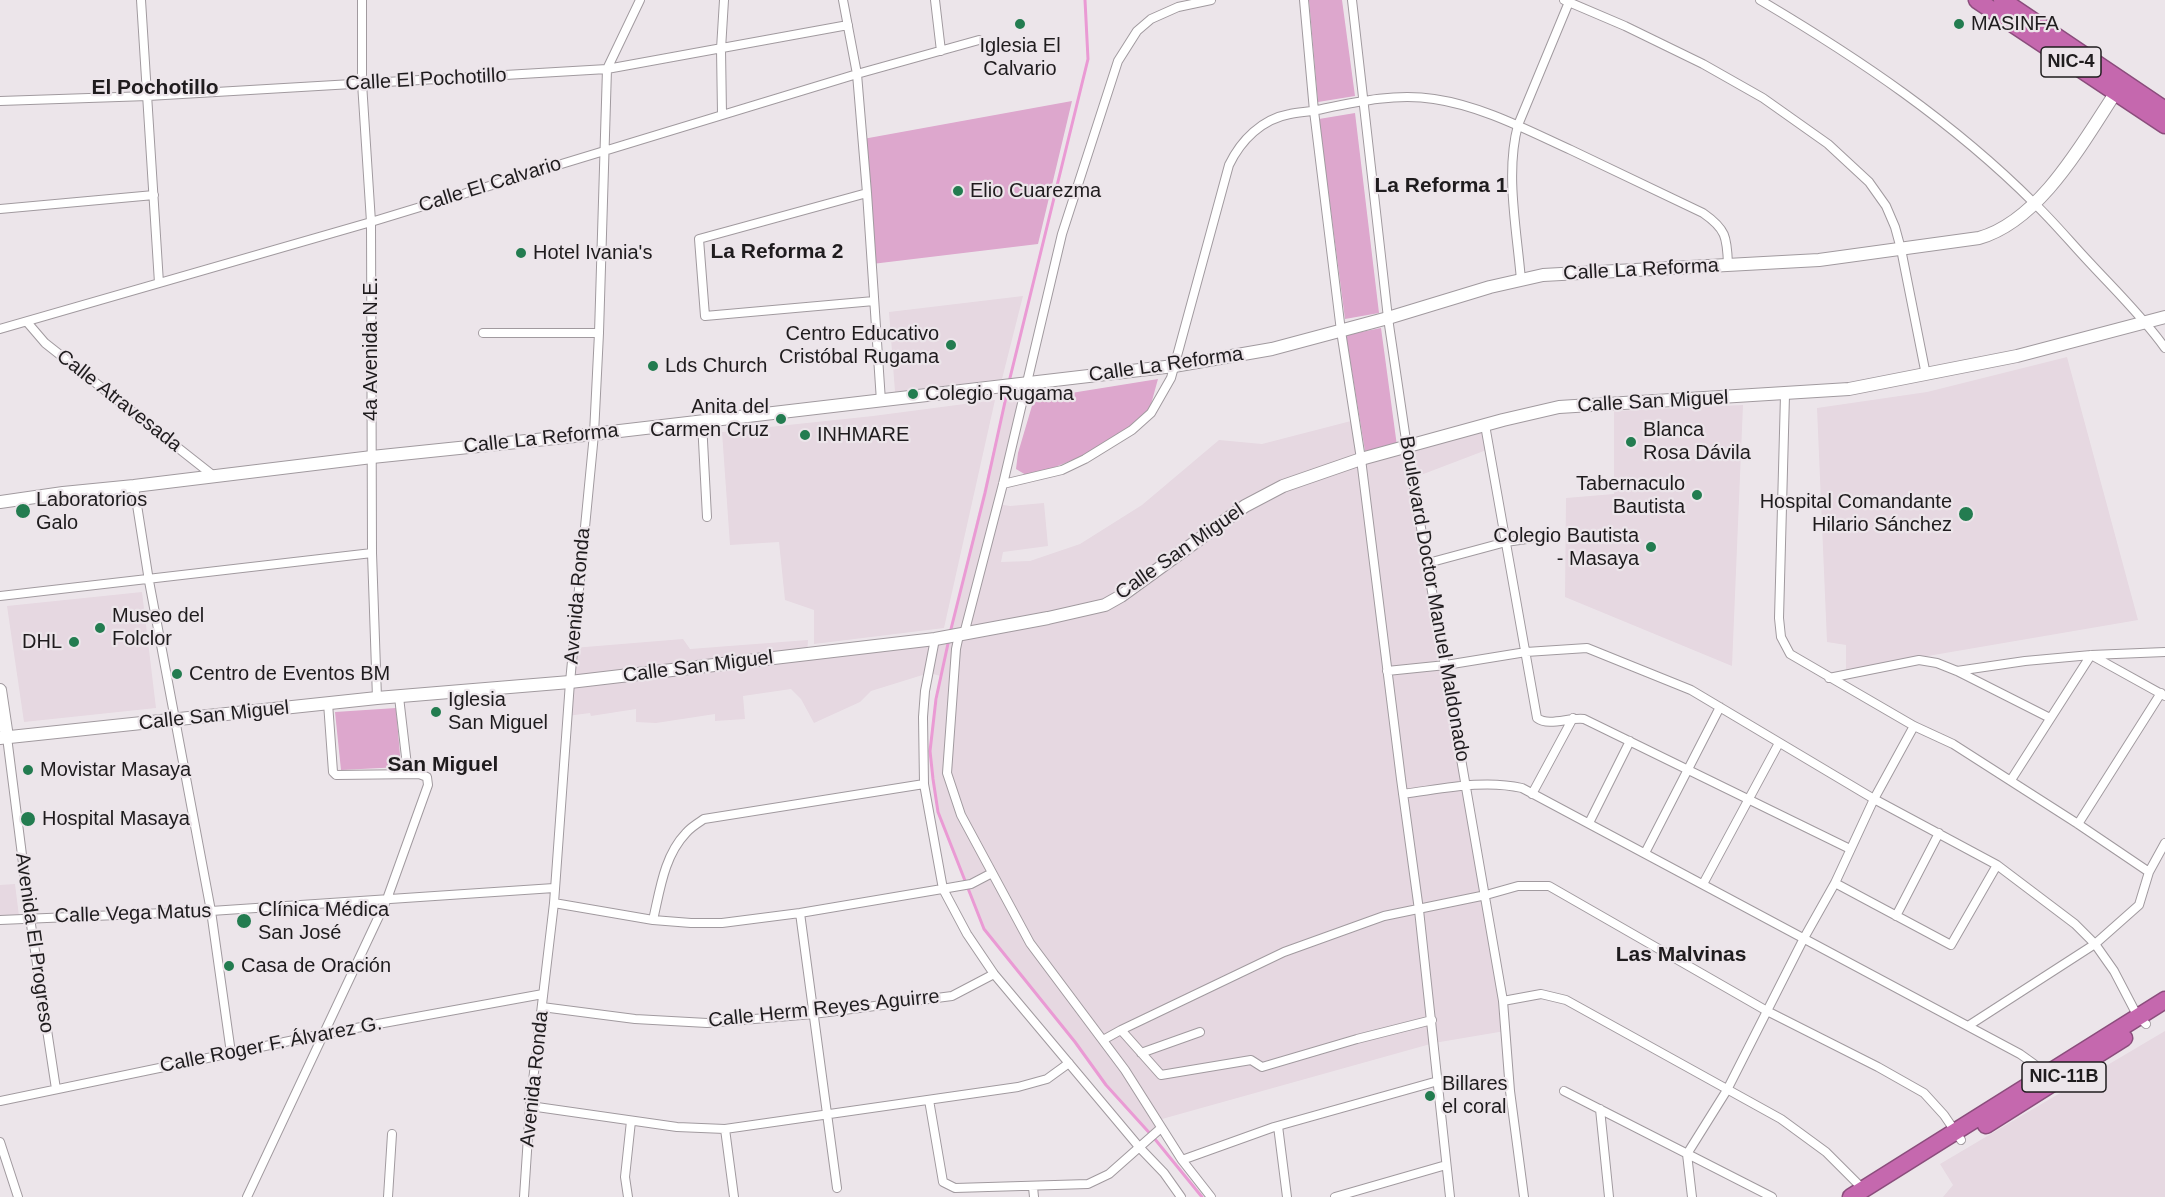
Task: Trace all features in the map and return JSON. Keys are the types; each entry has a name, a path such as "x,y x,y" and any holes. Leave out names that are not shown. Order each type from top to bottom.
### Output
{"highway":[{"name":"NIC-4","path":"1977,0 2165,125"},
{"name":"NIC-4","path":"2002,0 2165,110"},
{"name":"NIC-11B","path":"1861,1194 2142,1020 2165,1000"},
{"name":"NIC-11B","path":"1959,1135 2042,1076 2142,1020 2165,1011"}],"street":[{"path":"141,0 159,284"},
{"name":"4a Avenida N.E.","path":"363,0 362,83 371,222 372,554 377,698"},
{"name":"Avenida Ronda","path":"524,1197 530,1106 554,903 570,682 594,434 607,69 640,0"},
{"path":"723,114 721,49 724,0"},
{"path":"843,0 857,74 881,401"},
{"path":"935,0 941,51"},
{"path":"1211,0 1178,7 1152,20 1137,31 1118,61 1062,234 1024,385 1003,484 959,635 947,773 961,815 990,874 1030,943 1125,1070 1159,1130 1211,1197"},
{"path":"1304,0 1314,111 1341,331 1361,459 1419,910 1450,1197"},
{"name":"Boulevard Doctor Manuel Maldonado","path":"1352,0 1388,318 1407,447 1503,1001 1510,1091 1524,1197"},
{"path":"1760,0 1832,43 1912,98 1982,156 2034,202 2144,321 2165,348"},
{"path":"1521,280 1511,166 1513,145 1518,125 1567,1 1703,64 1763,98 1828,144 1869,182 1886,206 1895,226 1926,375"},
{"name":"Calle El Pochotillo","path":"0,101 148,96 607,69 848,25"},
{"name":"Calle El Calvario","path":"0,329 371,222 723,114 980,40"},
{"name":"Calle La Reforma","path":"0,502 372,457 992,389 1174,366 1272,349 1388,318 1490,287 1544,275 1819,260 1978,238 1994,233 2034,202 2055,181 2116,92"},
{"path":"1003,484 1062,470 1085,459 1132,430 1151,413 1166,388 1174,366 1229,165 1236,150 1250,135 1272,120 1288,114 1314,111 1363,100 1403,98 1434,99 1470,108 1518,125 1703,213 1720,226 1725,235 1728,264"},
{"path":"867,193 699,239 705,316 874,301"},
{"path":"0,209 154,195"},
{"name":"Calle San Miguel","path":"3,738 377,698 570,682 937,638 1048,618 1105,605 1122,596 1257,498 1292,482 1361,459 1485,425 1559,407 1849,389 2017,356 2165,317"},
{"name":"Calle Atravesada","path":"27,322 45,343 215,477"},
{"path":"483,333 599,333"},
{"path":"1785,394 1779,618 1781,637 1790,654 1914,726 1953,744 2079,824 2149,872"},
{"path":"702,422 707,517"},
{"path":"1485,425 1537,718 1545,723 1584,718 1850,849"},
{"path":"134,486 149,580 211,911 231,1053"},
{"path":"1428,563 1506,542 1546,536"},
{"path":"0,596 372,554"},
{"path":"937,638 925,691 924,784 946,889 968,934 994,974 1140,1148 1164,1173 1181,1197"},
{"path":"1387,671 1446,665 1526,652 1587,648 1691,690 1874,799 1997,865 2075,924 2095,944 2114,971 2142,1020"},
{"path":"1957,671 2025,661 2165,652"},
{"path":"2079,824 2163,694 2091,655"},
{"path":"2011,780 2091,655"},
{"path":"1829,678 1919,660 1937,663 2050,718"},
{"name":"Avenida El Progreso","path":"0,690 3,738 56,1089"},
{"path":"399,697 408,774"},
{"path":"247,1197 387,899 428,785 427,777 420,774 336,775 333,772 328,703"},
{"path":"1645,853 1720,707"},
{"path":"1532,794 1573,718"},
{"path":"1692,1197 1687,1154 1727,1090 1804,938 1835,883 1874,799 1914,726"},
{"path":"1589,823 1630,741"},
{"path":"1703,884 1779,743"},
{"path":"653,920 665,870 673,850 686,832 704,819 924,784"},
{"path":"1403,794 1467,785 1510,785 1532,794 2020,1054 2034,1064 2042,1076"},
{"path":"1896,915 1939,833"},
{"path":"1968,1026 2095,944 2139,904 2149,872 2165,843"},
{"path":"1835,883 1951,945 1997,865"},
{"path":"554,903 653,920 723,923 946,889 971,884 990,874"},
{"path":"1103,1040 1284,952 1383,916 1419,910 1518,886 1549,886 1767,1011 1878,1067 1924,1094 1959,1135"},
{"name":"Calle Vega Matus","path":"0,920 211,911 554,888"},
{"path":"800,913 837,1188"},
{"name":"Calle Herm Reyes Aguirre","path":"542,1007 635,1019 707,1023 813,1014 952,996 994,974"},
{"name":"Calle Roger F. Álvarez G.","path":"0,1101 323,1034 543,994"},
{"path":"1503,1001 1541,994 1566,1000 1781,1119 1826,1152 1861,1194"},
{"path":"1121,1030 1161,1075 1251,1060 1262,1067 1432,1020"},
{"path":"1141,1053 1200,1032"},
{"path":"530,1106 677,1126 725,1129 1018,1087 1047,1079 1069,1063"},
{"path":"1182,1160 1278,1126 1438,1081"},
{"path":"1564,1091 1772,1197"},
{"path":"929,1100 943,1182 954,1188 1088,1184 1109,1174 1159,1130"},
{"path":"1600,1109 1609,1197"},
{"path":"628,1197 626,1177 631,1120"},
{"path":"1278,1126 1287,1197"},
{"path":"725,1129 734,1197"},
{"path":"388,1197 392,1134"},
{"path":"0,1142 18,1197"},
{"path":"1335,1197 1446,1165"},
{"path":"1033,1187 1034,1197"}],"shaded area":[{"path":"1309,0 1342,0 1355,96 1318,102"},
{"name":"Elio Cuarezma","path":"1072,101 1038,244 872,264 863,139"},
{"path":"1355,113 1379,313 1345,319 1319,119"},
{"name":"Centro Educativo Cristóbal Rugama","path":"1023,296 1002,379 895,392 889,312"},
{"path":"1381,328 1397,446 1365,451 1346,335"},
{"name":"Hospital Comandante Hilario Sánchez","path":"2067,357 2138,620 1846,670 1846,645 1827,642 1817,408 1927,392"},
{"path":"1158,379 1150,408 1124,431 1083,456 1042,472 1026,475 1016,469 1018,453 1034,399"},
{"path":"1023,399 997,504 1010,506 1044,503 1048,546 1003,552 1001,562 1030,561 1080,544 1142,505 1219,440 1262,444 1351,421 1361,458 1485,425 1489,449 1413,478 1505,1031 1434,1043 1162,1119 1161,1128 1152,1136 1106,1085 1075,1042 984,929 950,846 938,812 935,795 930,751 941,676 929,673 871,691 860,702 814,723 801,699 791,689 743,696 745,719 715,721 715,714 656,723 636,722 636,709 591,716 590,713 567,716 573,648 683,639 690,649 808,640 807,653 949,636 1005,401"},
{"path":"995,400 944,628 814,644 814,610 785,600 779,542 730,545 722,432"},
{"name":"Colegio Bautista - Masaya","path":"1743,405 1732,666 1565,597 1566,498 1614,494 1614,411"},
{"path":"142,592 156,708 24,722 7,606"},
{"path":"396,708 401,767 341,770 335,712"},
{"path":"15,884 19,916 0,917 0,885"},
{"path":"2165,1031 2165,1197 1943,1197 1953,1185 1940,1164"}],"waterway":[{"path":"1009,382 1088,59 1085,0"},
{"path":"950,633 985,493 1008,388"},
{"path":"949,639 936,699 930,751 933,779 938,812 984,929 1075,1042 1106,1085 1154,1138 1202,1197"}],"place":[{"name":"Iglesia El Calvario","path":"1020,24"},
{"name":"MASINFA","path":"1959,24"},
{"name":"Elio Cuarezma","path":"958,191"},
{"name":"Hotel Ivania's","path":"521,253"},
{"name":"Centro Educativo Cristóbal Rugama","path":"951,345"},
{"name":"Lds Church","path":"653,366"},
{"name":"Colegio Rugama","path":"913,394"},
{"name":"Anita del Carmen Cruz","path":"781,419"},
{"name":"INHMARE","path":"805,435"},
{"name":"Blanca Rosa Dávila","path":"1631,442"},
{"name":"Tabernaculo Bautista","path":"1697,495"},
{"name":"Laboratorios Galo","path":"23,511"},
{"name":"Hospital Comandante Hilario Sánchez","path":"1966,514"},
{"name":"Colegio Bautista - Masaya","path":"1651,547"},
{"name":"Museo del Folclor","path":"100,628"},
{"name":"DHL","path":"74,642"},
{"name":"Centro de Eventos BM","path":"177,674"},
{"name":"Iglesia San Miguel","path":"436,712"},
{"name":"Movistar Masaya","path":"28,770"},
{"name":"Hospital Masaya","path":"28,819"},
{"name":"Clínica Médica San José","path":"244,921"},
{"name":"Casa de Oración","path":"229,966"},
{"name":"Billares el coral","path":"1430,1096"}],"district":[{"name":"El Pochotillo","path":"155,88"},
{"name":"La Reforma 1","path":"1441,186"},
{"name":"La Reforma 2","path":"777,252"},
{"name":"San Miguel","path":"443,765"},
{"name":"Las Malvinas","path":"1681,955"}]}
